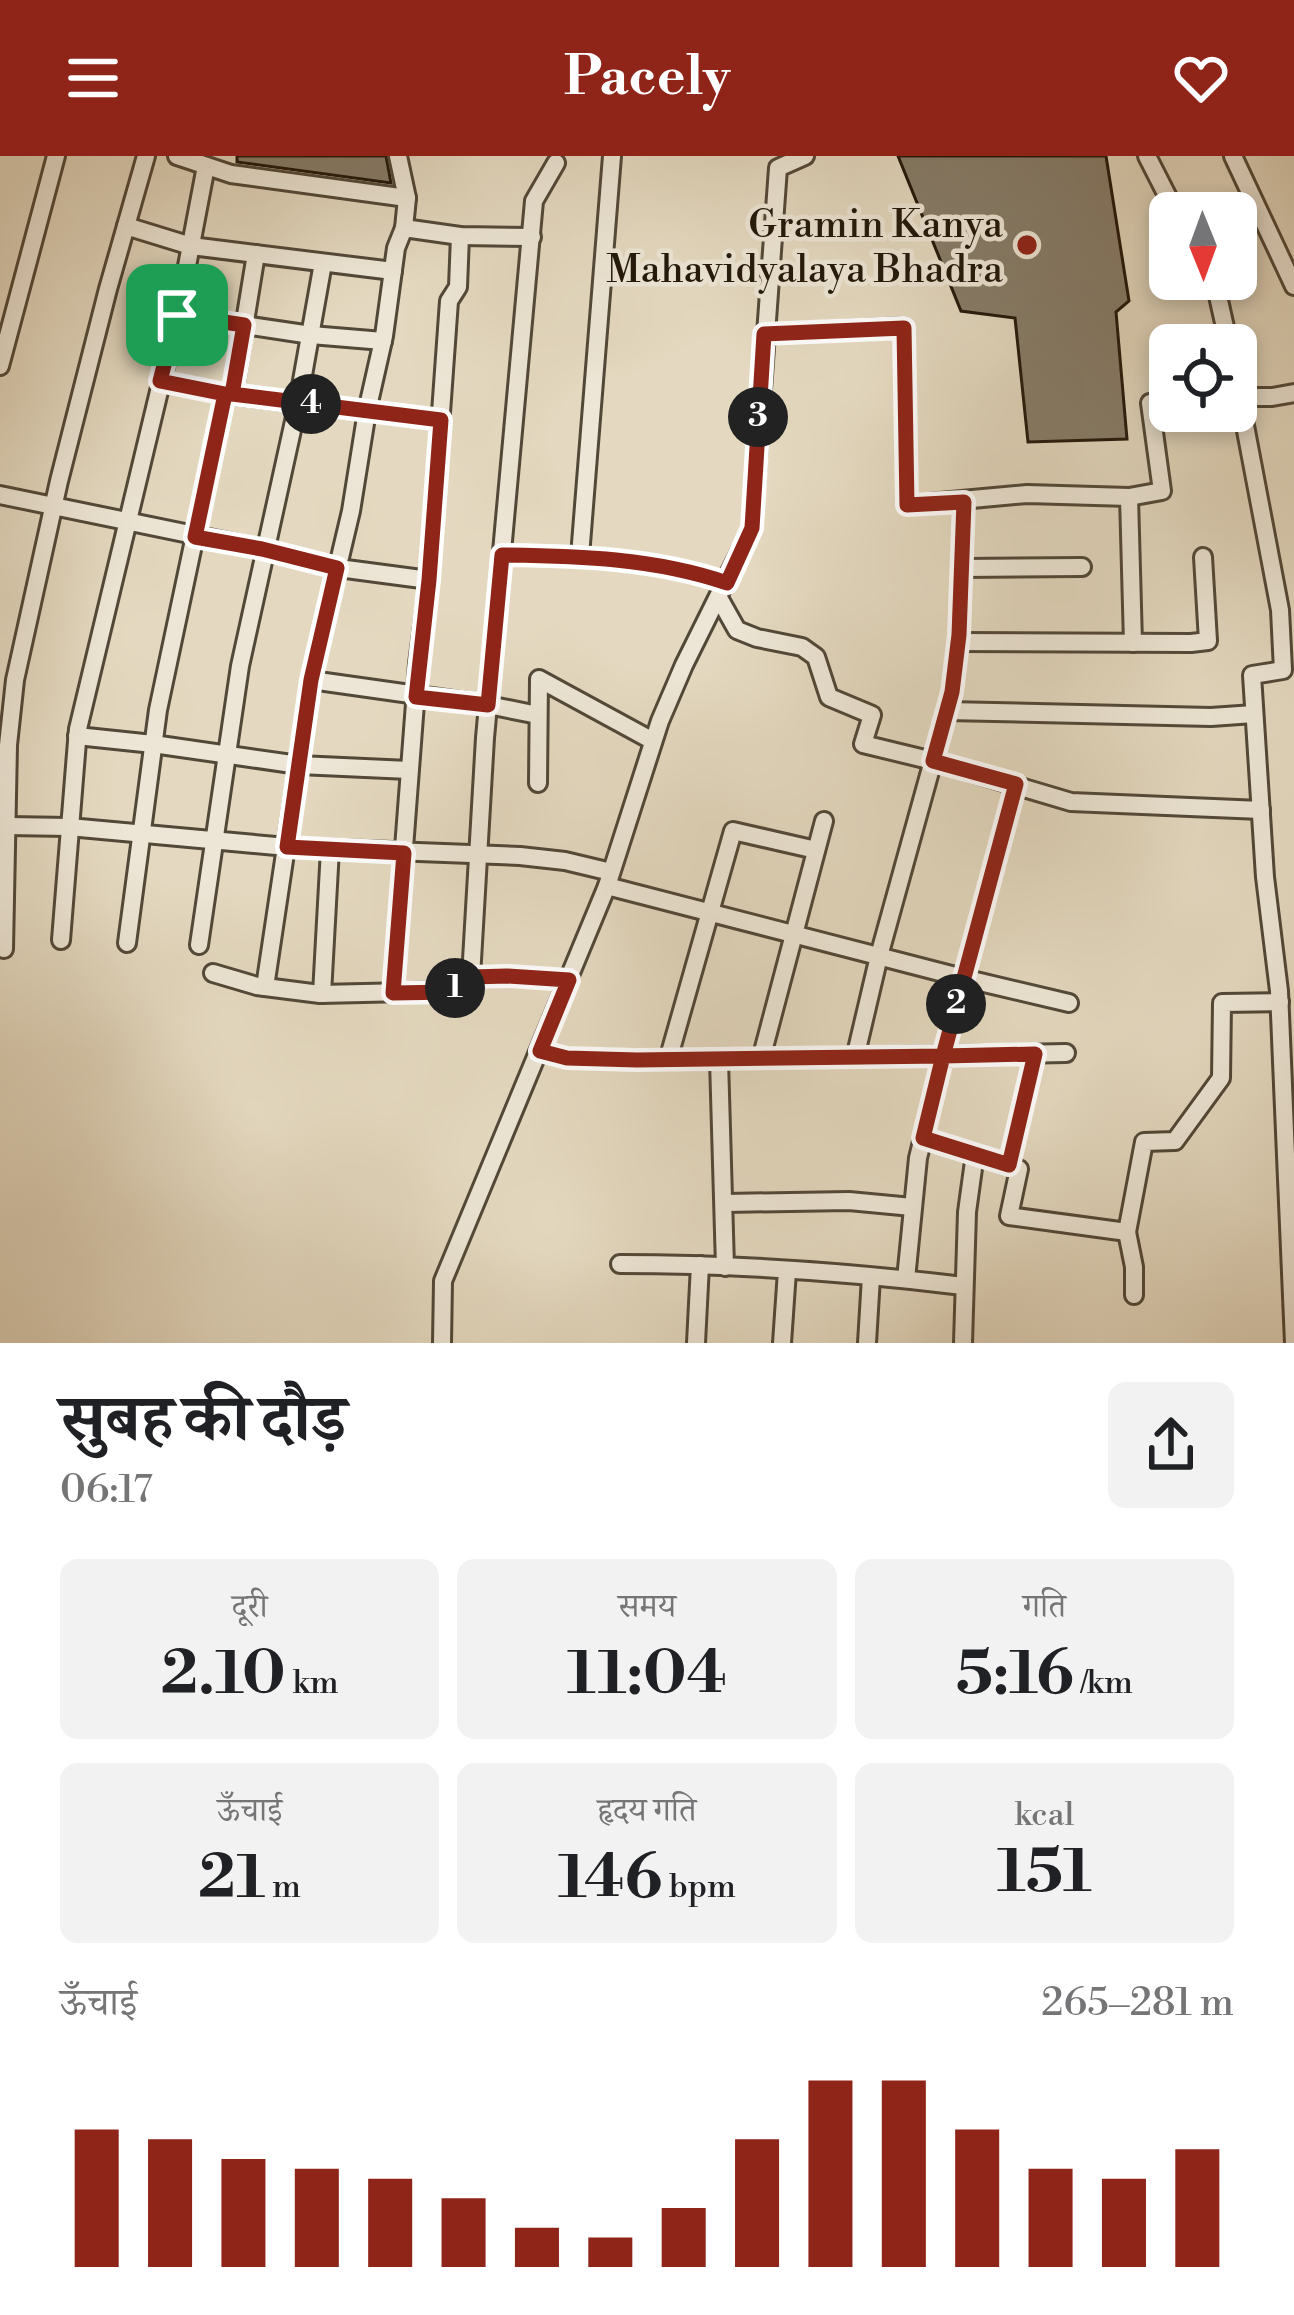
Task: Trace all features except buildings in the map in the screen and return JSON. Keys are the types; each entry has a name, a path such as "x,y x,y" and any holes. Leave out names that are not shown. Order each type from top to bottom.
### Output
{"street":[{"path":"0,366 56,156"},
{"path":"4,949 8,681 146,156"},
{"path":"178,156 231,174 407,198"},
{"path":"265,987 311,680 351,511 396,248 404,228 407,198 398,156"},
{"path":"580,556 612,156"},
{"path":"442,1343 443,1281 609,879 653,741 684,665 752,528 778,168 805,156"},
{"path":"1147,156 1165,192"},
{"path":"1233,156 1294,286"},
{"path":"471,977 476,856 520,328 534,201 556,163"},
{"path":"61,940 77,736 177,315 206,166"},
{"path":"126,226 191,246 393,271"},
{"path":"404,228 460,236 532,237"},
{"path":"393,993 449,301 458,286 460,236"},
{"path":"127,943 170,647 256,254"},
{"path":"199,945 240,667 298,403 323,262"},
{"path":"177,315 383,341"},
{"path":"764,334 904,328 907,505 1027,494 1129,497 1162,491 1154,432"},
{"path":"160,381 441,420"},
{"path":"1257,394 1294,393"},
{"path":"1246,432 1288,670 1252,675 1280,1002 1294,1343"},
{"path":"0,495 337,568 429,580"},
{"path":"1129,497 1133,643"},
{"path":"855,1058 878,956 947,711 958,642 964,502"},
{"path":"502,555 580,556 689,570 723,590 737,630 802,647 817,657 829,697 872,715 863,744 1070,802 1261,809"},
{"path":"958,642 1208,641 1203,557"},
{"path":"962,568 1082,567"},
{"path":"538,783 539,679 653,741"},
{"path":"311,680 538,715"},
{"path":"947,711 1210,717 1254,713"},
{"path":"77,736 299,764 410,770"},
{"path":"906,1279 923,1138 1016,784"},
{"path":"761,1059 824,821"},
{"path":"8,826 565,861 709,912 1069,1003"},
{"path":"668,1060 733,831 816,850"},
{"path":"322,994 330,849"},
{"path":"213,973 265,987 322,994 450,992 471,977 569,980"},
{"path":"1134,1295 1127,1232 1144,1142 1175,1142 1221,1078 1222,1003 1280,1002"},
{"path":"540,1051 567,1058 668,1060 1066,1053"},
{"path":"1009,1165 1035,1054"},
{"path":"719,1060 725,1267"},
{"path":"923,1138 1019,1169 1009,1216 1127,1232"},
{"path":"963,1343 967,1212 975,1154"},
{"path":"725,1204 849,1201 913,1207"},
{"path":"620,1264 700,1265 963,1286"},
{"path":"696,1343 700,1265"},
{"path":"782,1343 787,1271"},
{"path":"867,1343 871,1277"}],"place":[{"name":"Gramin Kanya Mahavidyalaya Bhadra","path":"1027,245"}],"route":[{"path":"177,315 160,381 225,394 195,537 337,568 311,680 287,847 404,853 393,993 450,992 471,977 569,980 540,1051 567,1058 943,1056 923,1138 1009,1165 1035,1054 943,1056 1016,784 933,761 952,692 959,635 964,502 907,505 904,328 764,334 752,528 727,583 689,570 632,561 502,555 488,705 416,697 441,420 232,394 244,325 177,315"}]}
